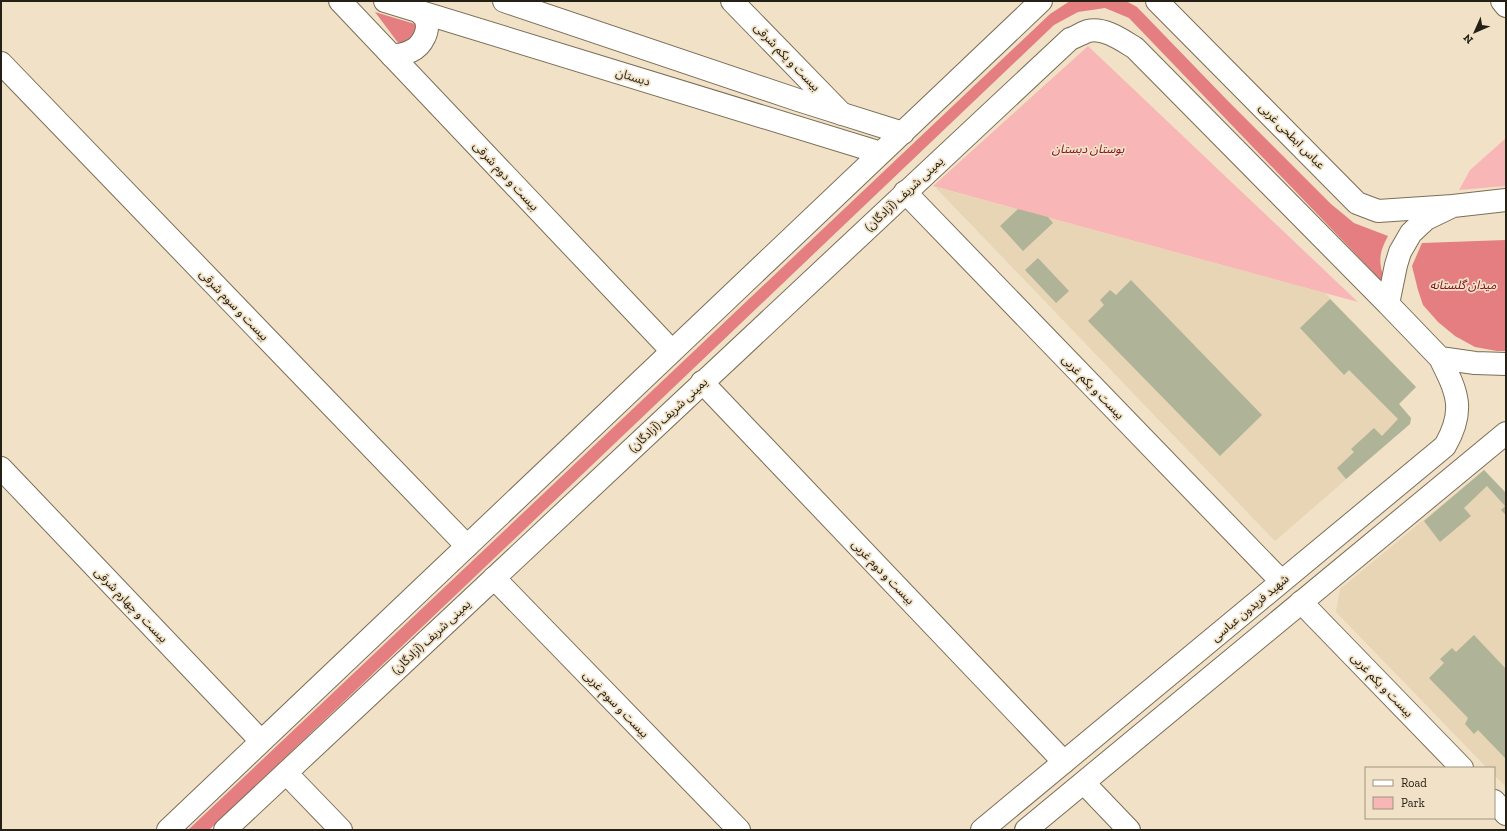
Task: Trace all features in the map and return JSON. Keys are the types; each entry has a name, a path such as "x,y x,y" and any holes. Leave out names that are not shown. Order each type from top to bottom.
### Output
{"street":[{"name":"بیست و دوم شرقی","path":"340,1 672,351"},
{"name":"دبستان","path":"385,1 881,153"},
{"path":"504,1 798,100 903,133"},
{"name":"بیست و یکم شرقی","path":"732,1 842,114"},
{"path":"168,830 1041,1"},
{"name":"عباس ابطحی غربی","path":"1157,1 1358,203 1378,211 1453,206"},
{"path":"1502,1 1506,6"},
{"path":"392,56 413,51 421,43 426,34 427,26 424,17 418,11"},
{"name":"یمینی شریف (آزادگان)","path":"225,830 1070,39 1089,31 1101,32 1113,35 1135,48 1388,304"},
{"name":"بیست و سوم شرقی","path":"1,64 467,546"},
{"path":"791,125 798,100"},
{"name":"بیست و یکم غربی","path":"905,192 1461,767"},
{"path":"1506,200 1453,206 1426,219 1411,233 1400,252 1388,304 1440,358 1475,363 1506,364"},
{"name":"شهید فریدون عباسی","path":"982,830 1445,446 1455,426 1457,399 1453,384 1440,358"},
{"name":"بیست و دوم غربی","path":"702,382 1084,783"},
{"path":"1026,830 1506,433"},
{"name":"بیست و چهارم شرقی","path":"1,468 261,741"},
{"name":"بیست و سوم غربی","path":"494,578 739,830"},
{"path":"286,773 341,830"},
{"path":"1084,783 1129,830"},
{"path":"1495,802 1506,814"}],"shaded area":[{"path":"935,187 1325,293 1416,387 1399,404 1411,418 1410,424 1275,541"},
{"path":"1484,470 1506,493 1506,787 1495,776 1495,767 1486,767 1336,612 1340,589"}],"green space":[{"path":"1070,1 1126,1 1137,7 1331,204 1354,223 1388,236 1382,250 1380,262 1387,288 1129,18 1105,8 1078,12 1054,25 209,830 188,830 1050,14"},
{"path":"375,12 415,24 417,31 413,39 399,44"},
{"name":"بوستان دبستان","path":"1088,46 1358,302 933,186"},
{"path":"1506,138 1506,186 1459,190 1470,170"},
{"name":"میدان گلستانه","path":"1506,240 1506,351 1475,347 1455,336 1438,322 1423,305 1412,266 1422,243"}],"building":[{"path":"1018,209 1048,217 1053,223 1023,251 1000,226"},
{"path":"1038,258 1069,291 1056,303 1025,270"},
{"path":"1131,280 1262,415 1220,456 1088,321 1104,305 1100,300 1110,290 1116,295"},
{"path":"1330,299 1416,387 1399,404 1411,418 1410,424 1346,479 1337,468 1354,452 1351,449 1374,428 1382,436 1398,419 1349,370 1344,375 1300,328"},
{"path":"1484,470 1506,493 1506,515 1501,510 1505,506 1487,486 1464,508 1471,516 1440,542 1424,521"},
{"path":"1474,635 1506,669 1506,759 1478,730 1474,734 1465,724 1468,718 1429,678 1444,663 1440,659 1452,648 1456,652"}]}
